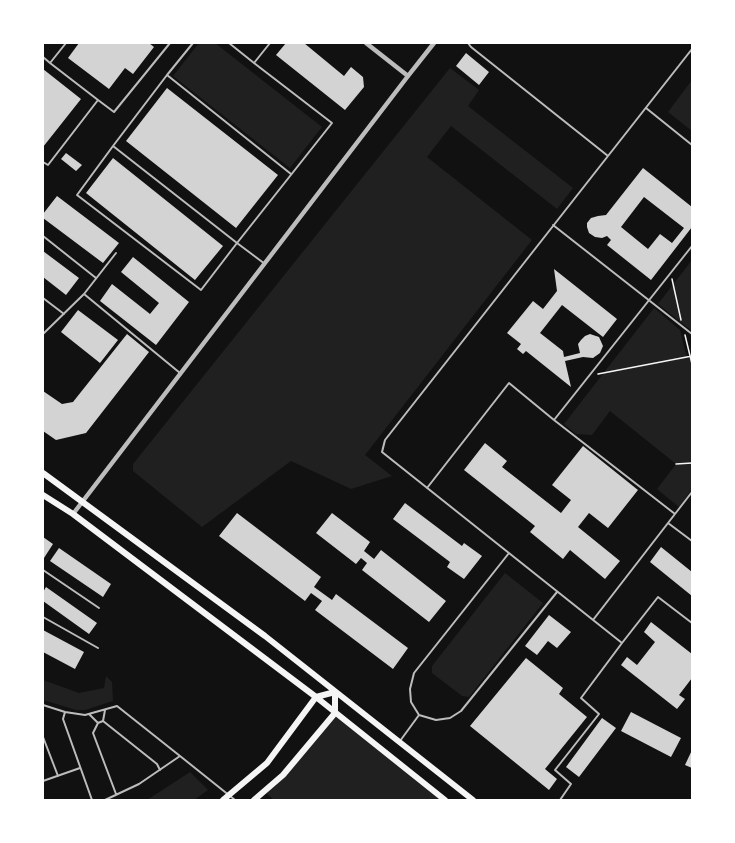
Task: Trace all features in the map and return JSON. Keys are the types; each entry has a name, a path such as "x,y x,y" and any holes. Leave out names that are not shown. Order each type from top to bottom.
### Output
{"main road":[{"path":"43,473 265,636 473,800"},
{"path":"43,495 73,514 316,697 445,800"},
{"path":"223,800 267,763 316,697 336,692"},
{"path":"254,800 283,775 335,713 336,692"}],"street":[{"path":"366,43 408,76"},
{"path":"73,514 434,43"}],"lane":[{"path":"50,63 66,43"},
{"path":"43,57 114,112 170,43"},
{"path":"193,43 167,75 77,195 201,290 332,123 229,43"},
{"path":"254,63 270,43"},
{"path":"468,43 608,156"},
{"path":"622,643 382,452 385,440 692,49"},
{"path":"167,75 291,174"},
{"path":"43,162 48,165 98,100"},
{"path":"646,108 692,145"},
{"path":"113,146 264,264"},
{"path":"553,226 692,334"},
{"path":"43,236 96,278"},
{"path":"554,420 650,301 692,246"},
{"path":"43,334 84,294 116,253"},
{"path":"84,294 180,374"},
{"path":"43,298 64,314"},
{"path":"427,488 509,383 675,514"},
{"path":"593,620 692,492"},
{"path":"668,523 692,541"},
{"path":"509,553 414,673 410,689 411,702 419,715 436,720 450,718 461,711 558,592"},
{"path":"43,570 98,608"},
{"path":"560,800 571,784 555,770 599,714 581,698 622,643 658,597 692,623"},
{"path":"43,617 98,648"},
{"path":"43,705 65,712 85,715 117,706 234,800"},
{"path":"103,721 105,710"},
{"path":"65,712 63,719 92,800"},
{"path":"89,714 98,723"},
{"path":"399,742 419,715"},
{"path":"103,721 98,723 93,733 116,794"},
{"path":"103,721 157,764 160,770"},
{"path":"43,738 58,776"},
{"path":"105,800 138,784 180,756"},
{"path":"43,781 80,768"}],"path":[{"path":"671,274 692,364"},
{"path":"590,375 691,356"},
{"path":"676,464 692,464"}],"shaded area":[{"path":"199,43 215,43 322,127 290,168 173,76"},
{"path":"450,68 479,90 468,106 573,188 557,209 451,126 427,157 532,240 365,455 392,476 351,489 291,461 202,527 133,471 133,464"},
{"path":"692,80 692,131 668,112"},
{"path":"692,260 692,331 658,304"},
{"path":"654,308 680,330 687,358 692,357 692,489 679,507 657,489 676,464 610,411 592,435 576,434 564,424"},
{"path":"505,573 543,603 469,697 462,696 432,673 432,666"},
{"path":"106,676 112,682 113,701 85,710 76,710 43,700 43,680 79,693 104,688"},
{"path":"335,713 445,800 274,800 264,791 283,775"},
{"path":"190,772 208,790 194,800 147,800"}],"building":[{"path":"79,43 149,43 154,47 133,74 125,68 109,89 68,58"},
{"path":"286,43 304,43 344,76 351,67 363,77 364,87 345,110 276,55"},
{"path":"466,53 489,72 479,85 456,66"},
{"path":"43,69 81,99 43,147"},
{"path":"167,88 278,175 236,228 126,141"},
{"path":"66,153 82,165 76,171 61,159"},
{"path":"113,158 223,246 195,280 86,193"},
{"path":"643,168 692,207 692,227 651,280 607,245 611,240 607,236 602,238 595,237 589,233 587,223 591,218 606,215","holes":["644,197 684,228 672,243 660,234 648,249 621,227"]},
{"path":"57,196 119,243 103,263 43,218 43,214"},
{"path":"43,251 79,278 66,295 43,277"},
{"path":"133,257 189,302 156,345 100,301 112,284 150,314 159,303 121,272"},
{"path":"554,269 617,319 603,337 562,305 540,333 563,351 564,357 580,353 578,344 585,336 590,334 599,337 603,346 600,353 593,358 583,357 565,361 571,387 526,351 523,354 517,349 521,344 507,333 533,301 543,309 557,291"},
{"path":"78,310 118,340 100,363 61,332"},
{"path":"127,334 149,352 86,433 56,440 43,431 43,391 62,404 73,402"},
{"path":"485,443 507,461 502,467 561,513 571,500 552,485 583,446 638,490 608,528 589,513 578,527 620,561 605,579 570,550 563,559 530,532 535,526 464,470"},
{"path":"405,503 462,546 464,543 482,556 464,579 447,567 450,562 393,519"},
{"path":"237,513 321,577 314,587 332,600 336,594 408,648 393,669 315,610 322,601 311,593 305,601 219,536"},
{"path":"332,513 370,542 364,551 374,559 381,550 446,601 429,622 362,570 367,563 361,558 356,564 316,533"},
{"path":"43,537 53,544 44,558 43,557"},
{"path":"661,547 692,572 692,596 650,562"},
{"path":"59,548 111,584 103,597 50,561"},
{"path":"46,587 97,623 89,634 43,601 43,592"},
{"path":"549,615 571,632 557,648 548,641 537,655 525,646"},
{"path":"651,622 692,654 692,678 679,695 685,699 677,709 621,665 627,657 637,665 655,642 644,632"},
{"path":"43,630 84,652 75,669 43,652"},
{"path":"526,658 563,688 559,694 587,717 545,769 557,779 549,790 470,726"},
{"path":"631,712 681,738 671,757 621,731"},
{"path":"602,718 616,728 579,777 566,767"},
{"path":"692,750 692,768 685,765"}]}
